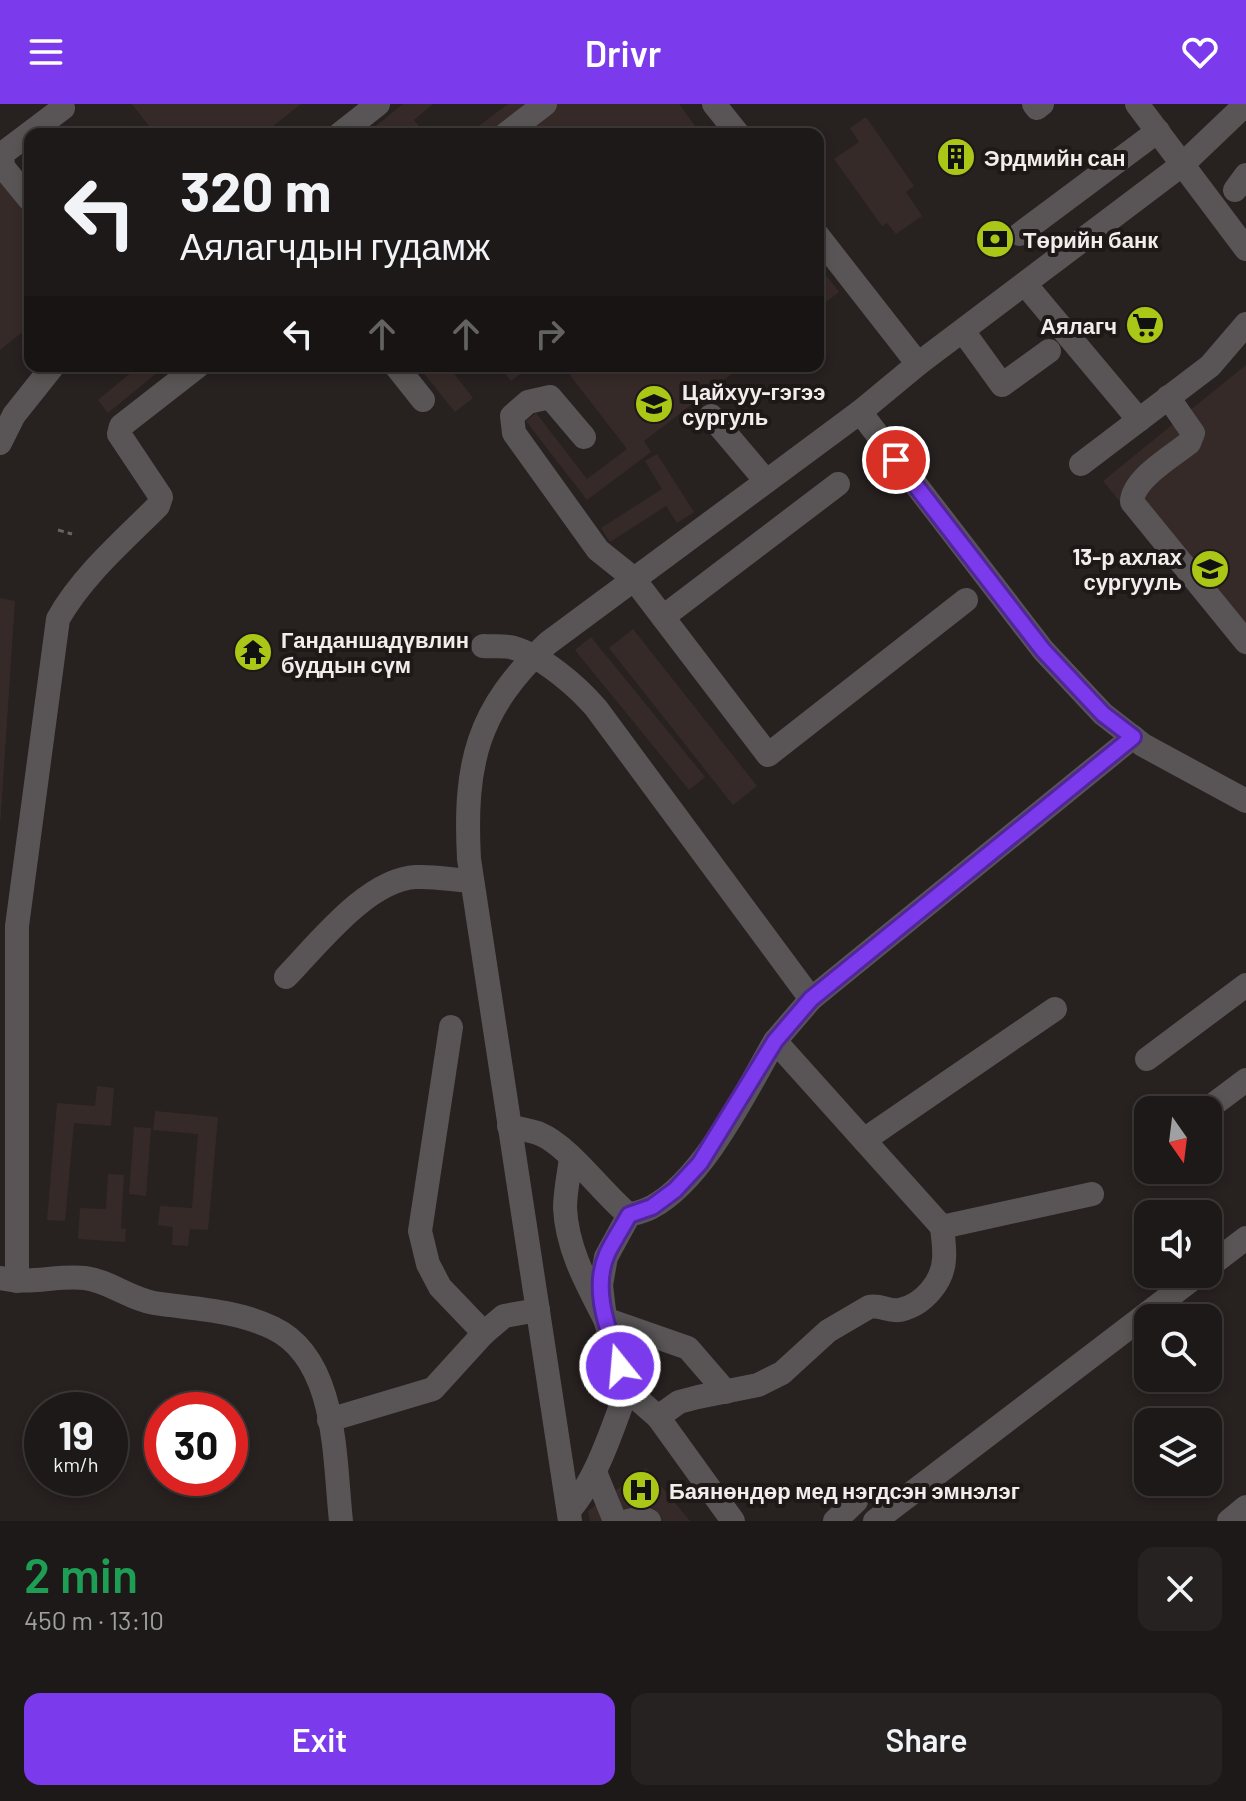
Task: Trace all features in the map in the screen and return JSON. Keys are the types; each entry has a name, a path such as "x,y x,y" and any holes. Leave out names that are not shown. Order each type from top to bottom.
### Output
{"street":[{"path":"348,128 378,104"},
{"path":"514,128 545,104"},
{"path":"714,104 733,128"},
{"path":"1034,104 1037,108 1042,104"},
{"path":"1137,104 1246,249"},
{"path":"570,1516 472,881 468,816 473,761 491,712 508,685 532,658 633,578 860,412 918,364 1183,164 1246,106"},
{"path":"36,128 63,108"},
{"path":"1020,234 1158,131"},
{"path":"24,137 2,154 1,166 24,193"},
{"path":"824,244 918,364"},
{"path":"1025,284 1139,420"},
{"path":"1081,464 1210,366 1246,324"},
{"path":"963,331 1002,385 1049,351"},
{"path":"0,443 14,415 48,372"},
{"path":"190,372 121,426 119,434 161,497 158,506 116,547 66,605 58,619 17,926 9,1280 92,1279 145,1301 208,1309 276,1329 296,1343 308,1356 321,1383 329,1420 341,1521"},
{"path":"401,372 423,400"},
{"path":"584,437 550,397 528,402 512,416 514,433 598,550 633,578 768,755 966,600"},
{"path":"1168,397 1193,433 1189,443 1138,483 1132,492 1132,502 1246,642"},
{"path":"860,412 1043,650 1103,714 1133,737 1246,801"},
{"path":"711,416 766,481"},
{"path":"663,617 838,484"},
{"path":"483,646 514,647 571,682 596,708 811,999"},
{"path":"605,1319 601,1285 606,1257 629,1215 652,1207 675,1190 700,1163 775,1041 811,999 1133,737"},
{"path":"286,977 349,913 383,886 414,877 472,881"},
{"path":"1147,1059 1246,985"},
{"path":"864,1140 1055,1009"},
{"path":"451,1027 420,1231 428,1264 440,1287 484,1333"},
{"path":"658,1417 679,1402 758,1385 782,1373 828,1331 874,1305 900,1310 927,1295 939,1279 944,1260 942,1227 775,1041"},
{"path":"1222,1099 1245,1083"},
{"path":"509,1126 541,1134 571,1158 610,1200 629,1215"},
{"path":"571,1158 565,1207 570,1242 579,1268 605,1319 627,1390 658,1417 733,1521"},
{"path":"942,1227 1092,1194"},
{"path":"1222,1256 1246,1238"},
{"path":"875,1521 1181,1288"},
{"path":"329,1420 433,1389 484,1333 504,1316 538,1310"},
{"path":"605,1319 688,1348 726,1392"},
{"path":"570,1516 595,1472 627,1390"},
{"path":"595,1472 615,1521"},
{"path":"835,1521 856,1501"},
{"path":"1229,1521 1246,1507"},
{"path":"628,1521 643,1518 649,1521"}],"path":[{"path":"58,530 72,534"}],"shaded area":[{"path":"132,104 301,104 271,128 150,128"},
{"path":"403,104 433,104 414,120 420,128 373,128"},
{"path":"508,104 679,104 697,128 476,128"},
{"path":"866,117 914,186 906,192 922,216 896,234 887,223 882,226 834,159 859,142 850,128"},
{"path":"0,182 24,212 24,331 0,350"},
{"path":"824,273 839,292 824,303"},
{"name":"13-р ахлах сургууль","path":"1246,365 1246,656 1103,481"},
{"path":"132,372 158,372 108,413 98,400"},
{"path":"423,372 453,372 473,398 455,412"},
{"path":"504,372 523,372 511,381"},
{"path":"568,372 734,372 644,441 651,452 587,500 526,421 536,413 587,479 627,449"},
{"path":"657,454 694,512 677,523 666,506 610,542 601,528 662,489 645,461"},
{"path":"0,598 15,601 0,826"},
{"path":"633,629 757,786 733,805 609,648"},
{"path":"591,637 705,777 689,790 575,650"},
{"path":"97,1086 114,1088 111,1126 74,1123 65,1221 47,1220 57,1103 95,1106"},
{"path":"155,1111 218,1117 208,1230 190,1229 188,1246 172,1245 173,1227 158,1225 160,1206 192,1208 198,1134 153,1130"},
{"path":"134,1127 151,1128 146,1196 129,1194"},
{"path":"108,1174 124,1175 121,1228 126,1229 125,1242 78,1239 80,1208 106,1209"},
{"name":"Баянөндөр мед нэгдсэн эмнэлэг","path":"646,1468 690,1521 590,1521 588,1511"}],"place":[{"name":"Эрдмийн сан","path":"956,157"},
{"name":"Төрийн банк","path":"995,239"},
{"name":"Аялагч","path":"1145,325"},
{"name":"Цайхуу-гэгээ сургуль","path":"654,404"},
{"name":"13-р ахлах сургууль","path":"1210,569"},
{"name":"Ганданшадүвлин буддын сүм","path":"253,652"},
{"name":"Баянөндөр мед нэгдсэн эмнэлэг","path":"641,1490"}],"route":[{"path":"620,1366 605,1319 601,1285 606,1257 629,1215 652,1207 675,1190 700,1163 775,1041 811,999 1133,737 1103,714 1043,650 896,460"}]}
